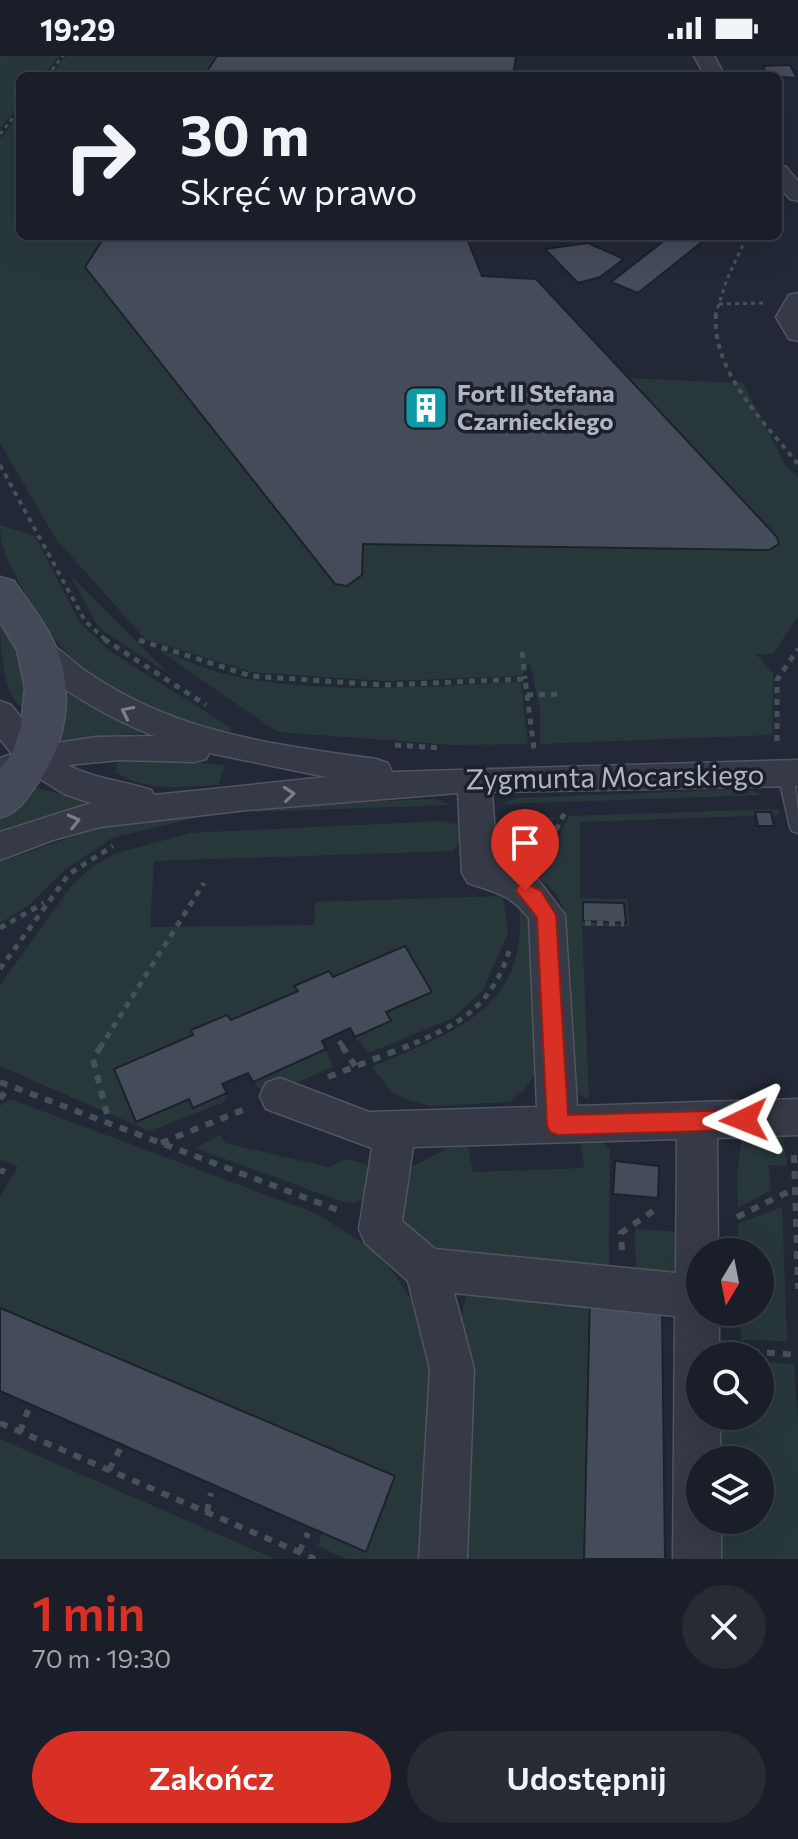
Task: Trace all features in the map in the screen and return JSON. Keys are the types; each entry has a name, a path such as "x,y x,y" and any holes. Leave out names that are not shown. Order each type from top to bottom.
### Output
{"street":[{"path":"782,176 798,194"},
{"path":"798,300 788,317 798,334"},
{"path":"0,590 37,649 45,679 45,707 0,801"},
{"name":"Zygmunta Mocarskiego","path":"37,649 72,680 132,715 189,737 254,754"},
{"name":"Zygmunta Mocarskiego","path":"0,713 16,764"},
{"name":"Zygmunta Mocarskiego","path":"16,764 72,751 124,748 254,754 432,781"},
{"name":"Zygmunta Mocarskiego","path":"0,846 47,828 100,814 211,801 432,781 791,762"},
{"name":"Zygmunta Mocarskiego","path":"16,764 108,796 211,801"},
{"path":"474,781 480,873 519,885 534,896 547,915 558,1125"},
{"path":"280,1096 369,1130 795,1117"},
{"path":"696,1237 697,1122"},
{"path":"395,1131 380,1229 426,1269 452,1369 443,1559"},
{"path":"426,1269 686,1296"},
{"path":"695,1430 697,1559"}],"lane":[{"path":"791,762 798,827"}],"path":[{"path":"50,72 63,56"},
{"path":"0,134 16,114"},
{"path":"745,240 714,319 728,372 798,464"},
{"path":"0,465 85,621 101,637 208,706"},
{"path":"139,640 251,676 383,685 525,679"},
{"path":"791,762 777,741 777,680 798,649"},
{"path":"522,652 534,749"},
{"path":"527,695 563,694"},
{"path":"762,741 777,741"},
{"path":"380,744 452,749"},
{"path":"520,749 549,748"},
{"path":"551,809 582,808"},
{"path":"161,1143 443,1030 472,1014 491,991 506,962 514,932 519,885 567,809"},
{"path":"0,969 69,874 118,843"},
{"path":"109,1123 93,1059 204,883"},
{"path":"0,928 45,903"},
{"path":"339,1041 355,1066"},
{"path":"0,1082 380,1229"},
{"path":"0,1099 9,1086"},
{"path":"795,1117 798,1289"},
{"path":"623,1288 621,1233 696,1182"},
{"path":"696,1237 794,1189"},
{"path":"774,1353 798,1355"},
{"path":"20,1432 28,1410"},
{"path":"0,1423 315,1559"},
{"path":"109,1470 120,1449"},
{"path":"207,1512 211,1493"},
{"path":"299,1552 308,1533"}],"shaded area":[{"path":"0,56 59,56 46,72 16,72 16,109 0,129"},
{"path":"66,56 516,56 513,72 53,72"},
{"path":"16,119 16,240 404,240 626,378 743,383 787,468 798,477 798,616 773,654 756,654 773,673 772,735 540,744 540,710 530,662 522,676 385,681 252,672 145,639 56,539 0,443 0,139"},
{"path":"0,525 35,536 80,623 111,652 230,727 231,734 135,701 83,668 41,620 22,588 4,550"},
{"path":"70,575 169,674 99,628"},
{"path":"0,607 27,661 24,708 16,702 6,678 1,648"},
{"path":"156,648 227,675 272,683 379,688 521,682 528,744 452,745 277,732"},
{"path":"74,693 104,713 140,729 140,733 60,742 58,739 68,696"},
{"path":"131,756 224,765 219,785 152,785 139,783 115,772 118,759"},
{"path":"34,787 83,800 84,805 0,834 0,821"},
{"path":"747,789 765,795 502,804 516,798"},
{"path":"437,799 450,805 255,812 255,806"},
{"path":"777,809 780,815 580,822 580,898 627,899 630,926 582,926 589,1099 583,1097 574,1086 569,1064 563,907 555,892 539,878 569,816"},
{"path":"215,813 112,838 63,871 28,906 0,923 0,862 106,825"},
{"path":"555,817 530,871 513,860 508,818"},
{"path":"442,821 459,825 459,843 453,851 154,861 150,927 314,925 315,902 503,896 508,933 483,990 453,1018 369,1053 355,1037 386,1012 432,991 405,947 333,977 329,971 295,987 298,991 231,1020 227,1015 192,1030 189,1099 193,1108 227,1093 225,1102 149,1131 0,1066 0,985 72,885 92,867 114,854 190,833"},
{"path":"519,904 532,922 536,1073 524,1090 510,1102 429,1106 392,1092 372,1067 457,1028 480,1012 498,993 512,969 519,940"},
{"path":"326,1049 333,1067 266,1095 253,1082"},
{"path":"10,1099 317,1214 372,1249 393,1272 411,1300 427,1356 430,1388 423,1559 347,1559 318,1546 322,1533 366,1552 394,1476 0,1308 0,1196 18,1167 0,1159 0,1106"},
{"path":"220,1135 225,1143 328,1167 346,1159 365,1164 371,1174 367,1197 356,1203 343,1202 195,1148"},
{"path":"595,1135 610,1150 609,1268 465,1259 437,1249 408,1232 398,1216 404,1171 448,1148 468,1146 473,1172 584,1168 581,1144 584,1137"},
{"path":"783,1136 787,1166 769,1165 771,1190 738,1208 737,1173 742,1138"},
{"path":"782,1207 787,1341 741,1340 741,1326 774,1326 774,1238 738,1238 738,1224"},
{"path":"635,1229 686,1232 686,1281 636,1277"},
{"path":"467,1294 590,1295 584,1559 461,1559 460,1320"},
{"path":"774,1363 794,1364 798,1424 798,1559 710,1559 710,1534 774,1534 774,1446 709,1446 709,1430 774,1430"},
{"path":"0,1439 275,1559 0,1559"}],"building":[{"path":"217,56 516,56 514,72 207,72"},
{"path":"790,65 797,78 782,77 782,72 766,72 763,66"},
{"name":"Fort II Stefana Czarnieckiego","path":"102,240 468,240 482,276 536,279 777,537 779,544 769,550 363,544 362,575 347,586 335,584 85,267"},
{"path":"665,240 704,240 638,293 611,282"},
{"path":"588,243 624,259 600,277 578,283 545,249"},
{"path":"755,812 771,812 774,826 758,826"},
{"path":"583,902 624,903 626,923 583,921"},
{"path":"405,946 432,992 386,1012 391,1021 355,1037 350,1028 322,1041 326,1049 253,1082 248,1073 222,1084 227,1093 193,1108 189,1099 136,1122 114,1069 193,1035 191,1030 227,1015 231,1020 298,991 294,986 329,971 333,977"},
{"path":"615,1161 659,1166 658,1198 613,1194"},
{"path":"590,1295 662,1303 665,1559 584,1559"},
{"path":"0,1308 395,1476 366,1552 0,1391"}],"place":[{"name":"Fort II Stefana Czarnieckiego","path":"426,408"}],"route":[{"path":"525,891 534,896 547,915 558,1125 744,1120"}]}
